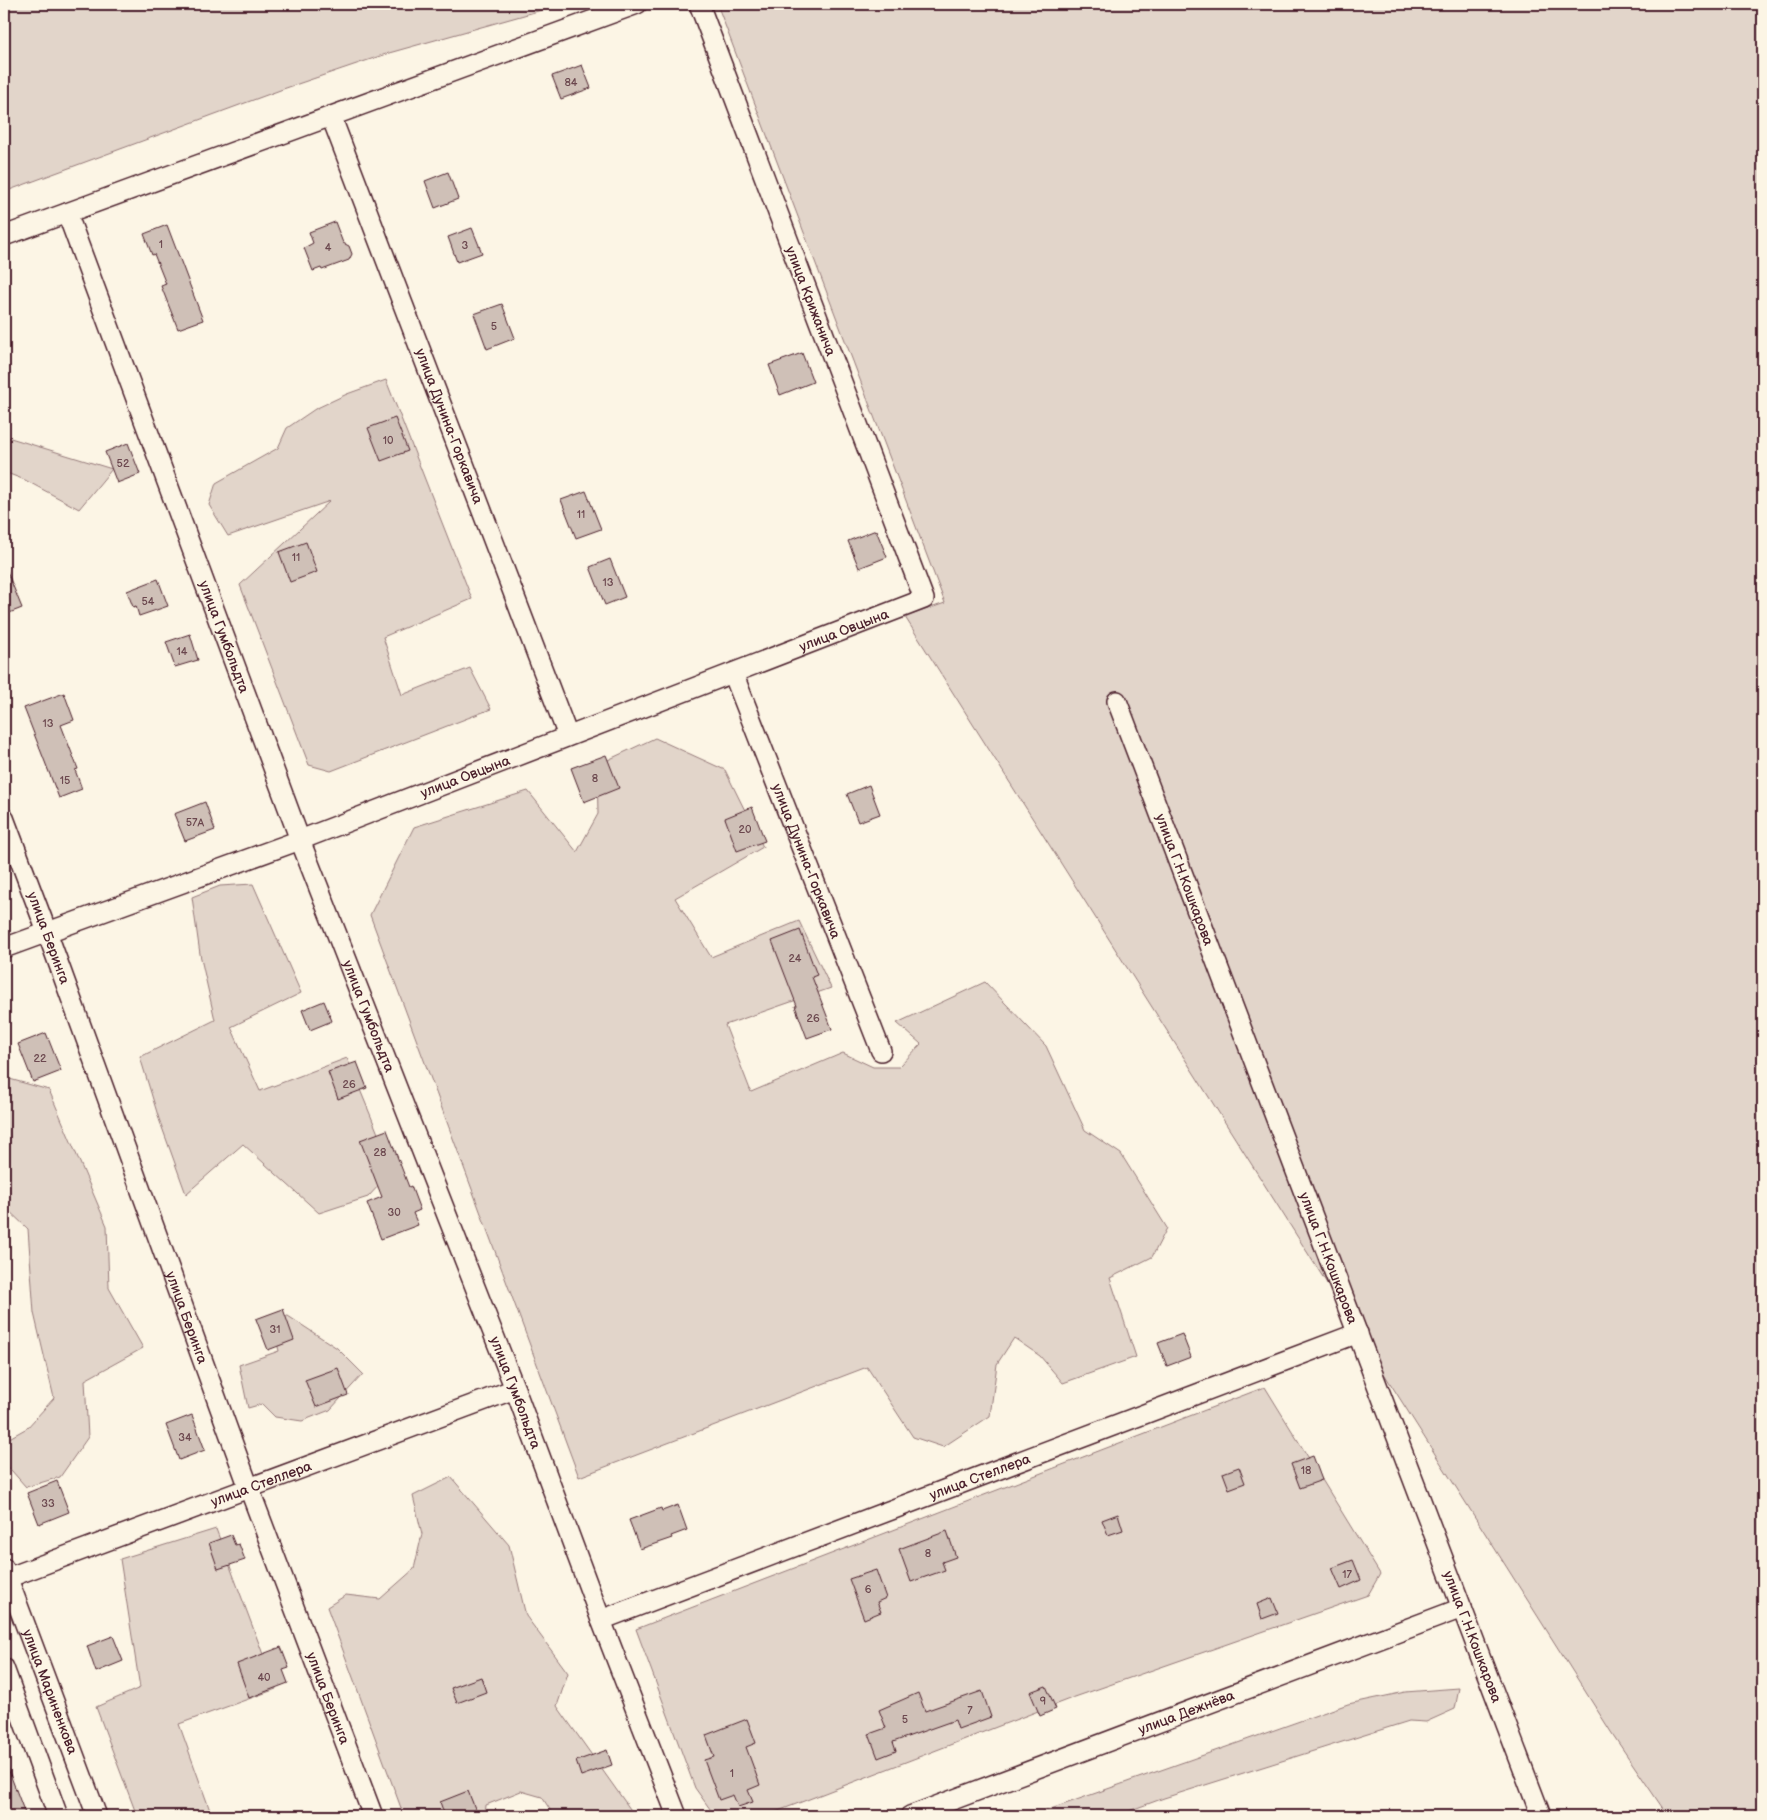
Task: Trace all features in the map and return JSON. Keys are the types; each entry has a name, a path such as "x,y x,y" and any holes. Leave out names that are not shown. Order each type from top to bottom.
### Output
{"street":[{"path":"4,236 638,4"},
{"name":"улица Крижанича","path":"699,4 924,599"},
{"name":"улица Дунина-Горкавича","path":"331,116 568,736"},
{"name":"улица Гумбольдта","path":"67,213 300,840 516,1389 676,1816"},
{"name":"улица Овцына","path":"4,948 300,840 924,599"},
{"name":"улица Дунина-Горкавича","path":"733,673 881,1051"},
{"name":"улица Г.Н.Кошкарова","path":"1117,701 1541,1816"},
{"name":"улица Беринга","path":"4,818 249,1488 373,1816"},
{"name":"улица Стеллера","path":"601,1620 1358,1333"},
{"name":"улица Стеллера","path":"6,1573 249,1488 516,1389"},
{"name":"улица Мариненкова","path":"6,1573 97,1816"},
{"name":"улица Дежнёва","path":"910,1816 1462,1608"},
{"path":"4,1668 58,1816"}],"shaded area":[{"path":"4,4 563,4 389,53 283,89 4,192"},
{"path":"717,4 1763,4 1763,1816 1668,1816 1611,1732 905,617 945,603"},
{"path":"386,380 472,599 383,637 402,695 470,668 491,709 331,771 309,765 240,585 330,501 228,536 209,505 216,483 278,448 287,428 315,409 347,394"},
{"path":"4,436 112,469 79,509 25,480 4,472"},
{"path":"655,738 725,770 763,847 675,898 711,957 799,921 831,988 725,1025 751,1092 843,1053 873,1067 899,1067 921,1044 897,1023 985,982 1046,1046 1085,1130 1121,1154 1167,1228 1152,1257 1110,1278 1136,1357 1063,1383 1040,1356 1014,1338 997,1364 990,1416 943,1447 913,1437 867,1367 579,1477 370,915 414,827 528,791 577,852 598,814 597,765"},
{"path":"253,884 301,993 231,1027 260,1091 347,1058 393,1170 368,1197 319,1213 243,1144 186,1194 159,1119 140,1057 215,1020 200,954 192,897 220,886"},
{"path":"4,1079 49,1090 107,1226 109,1288 143,1348 85,1380 88,1437 60,1477 26,1487 4,1462 4,1441 27,1428 54,1398 34,1313 28,1229 4,1206"},
{"path":"270,1316 288,1316 337,1348 363,1374 330,1410 302,1421 275,1417 262,1404 248,1408 239,1365 279,1351"},
{"path":"1265,1387 1380,1574 1368,1595 1072,1698 765,1816 715,1816 695,1788 636,1629"},
{"path":"451,1477 509,1545 526,1616 568,1673 557,1706 635,1816 554,1816 542,1797 521,1791 486,1805 485,1816 404,1816 327,1607 346,1595 380,1599 414,1569 422,1534 413,1496"},
{"path":"216,1529 276,1689 179,1724 212,1816 137,1816 96,1707 140,1688 120,1559"},
{"path":"1459,1688 1455,1709 1426,1722 1409,1721 1164,1798 1115,1816 1031,1816 1348,1704 1405,1692"}],"building":[{"path":"582,65 591,88 561,99 552,76"},
{"path":"448,172 458,199 435,208 425,181"},
{"path":"335,222 343,243 349,246 352,254 349,260 322,270 321,268 313,271 304,248 313,243 309,232"},
{"path":"167,225 203,320 178,329 161,286 166,284 144,234"},
{"path":"472,228 482,253 457,262 448,237"},
{"path":"502,304 515,338 487,349 474,314"},
{"path":"802,353 813,382 780,395 769,365"},
{"path":"395,418 408,451 381,461 368,428"},
{"path":"128,443 140,474 117,483 105,452"},
{"path":"586,491 601,529 576,538 561,500"},
{"path":"876,530 887,557 859,568 848,541"},
{"path":"306,542 317,572 290,582 279,552"},
{"path":"610,559 625,597 605,605 590,567"},
{"path":"4,564 22,608 4,615"},
{"path":"158,579 168,606 139,616 136,606 133,607 127,591"},
{"path":"190,634 198,660 175,667 166,642"},
{"path":"64,693 74,720 61,725 78,769 75,770 82,789 59,798 24,708"},
{"path":"606,755 619,788 584,802 571,768"},
{"path":"869,785 880,814 858,822 847,794"},
{"path":"205,802 215,830 185,841 174,814"},
{"path":"752,807 765,841 737,851 725,818"},
{"path":"800,930 817,975 812,977 832,1029 807,1038 772,941"},
{"path":"324,1001 332,1021 310,1030 302,1010"},
{"path":"46,1033 61,1071 33,1082 18,1044"},
{"path":"357,1062 367,1088 338,1099 328,1072"},
{"path":"387,1130 420,1210 413,1213 418,1225 381,1239 367,1203 382,1197 360,1140"},
{"path":"283,1309 294,1340 268,1350 256,1319"},
{"path":"1182,1334 1191,1357 1167,1366 1158,1343"},
{"path":"338,1368 348,1395 316,1407 305,1380"},
{"path":"192,1415 205,1450 179,1460 166,1425"},
{"path":"1313,1456 1322,1480 1300,1488 1291,1464"},
{"path":"1239,1467 1245,1483 1229,1489 1223,1473"},
{"path":"57,1481 69,1512 39,1524 27,1493"},
{"path":"678,1505 687,1530 671,1536 672,1538 640,1549 629,1520 661,1508 662,1511"},
{"path":"1118,1514 1123,1530 1108,1535 1102,1520"},
{"path":"947,1531 956,1557 942,1562 945,1570 911,1582 899,1549"},
{"path":"231,1535 235,1545 239,1544 245,1560 218,1569 209,1543"},
{"path":"1353,1560 1361,1580 1341,1589 1332,1568"},
{"path":"876,1570 886,1598 877,1602 881,1612 864,1619 849,1579"},
{"path":"1272,1598 1278,1613 1262,1619 1257,1604"},
{"path":"113,1636 123,1661 96,1672 87,1646"},
{"path":"281,1647 289,1668 283,1670 288,1683 249,1698 237,1664"},
{"path":"481,1677 486,1692 457,1703 451,1688"},
{"path":"1046,1686 1056,1709 1040,1716 1030,1692"},
{"path":"982,1691 991,1717 958,1729 955,1720 893,1742 896,1751 878,1758 869,1734 886,1728 879,1710 918,1693 925,1711"},
{"path":"747,1719 756,1743 746,1747 760,1785 748,1790 753,1802 738,1807 733,1795 719,1800 704,1760 714,1757 706,1735"},
{"path":"607,1750 612,1765 581,1776 576,1761"},
{"path":"5,1761 26,1816 4,1816"},
{"path":"468,1791 478,1816 445,1816 440,1802"}]}
